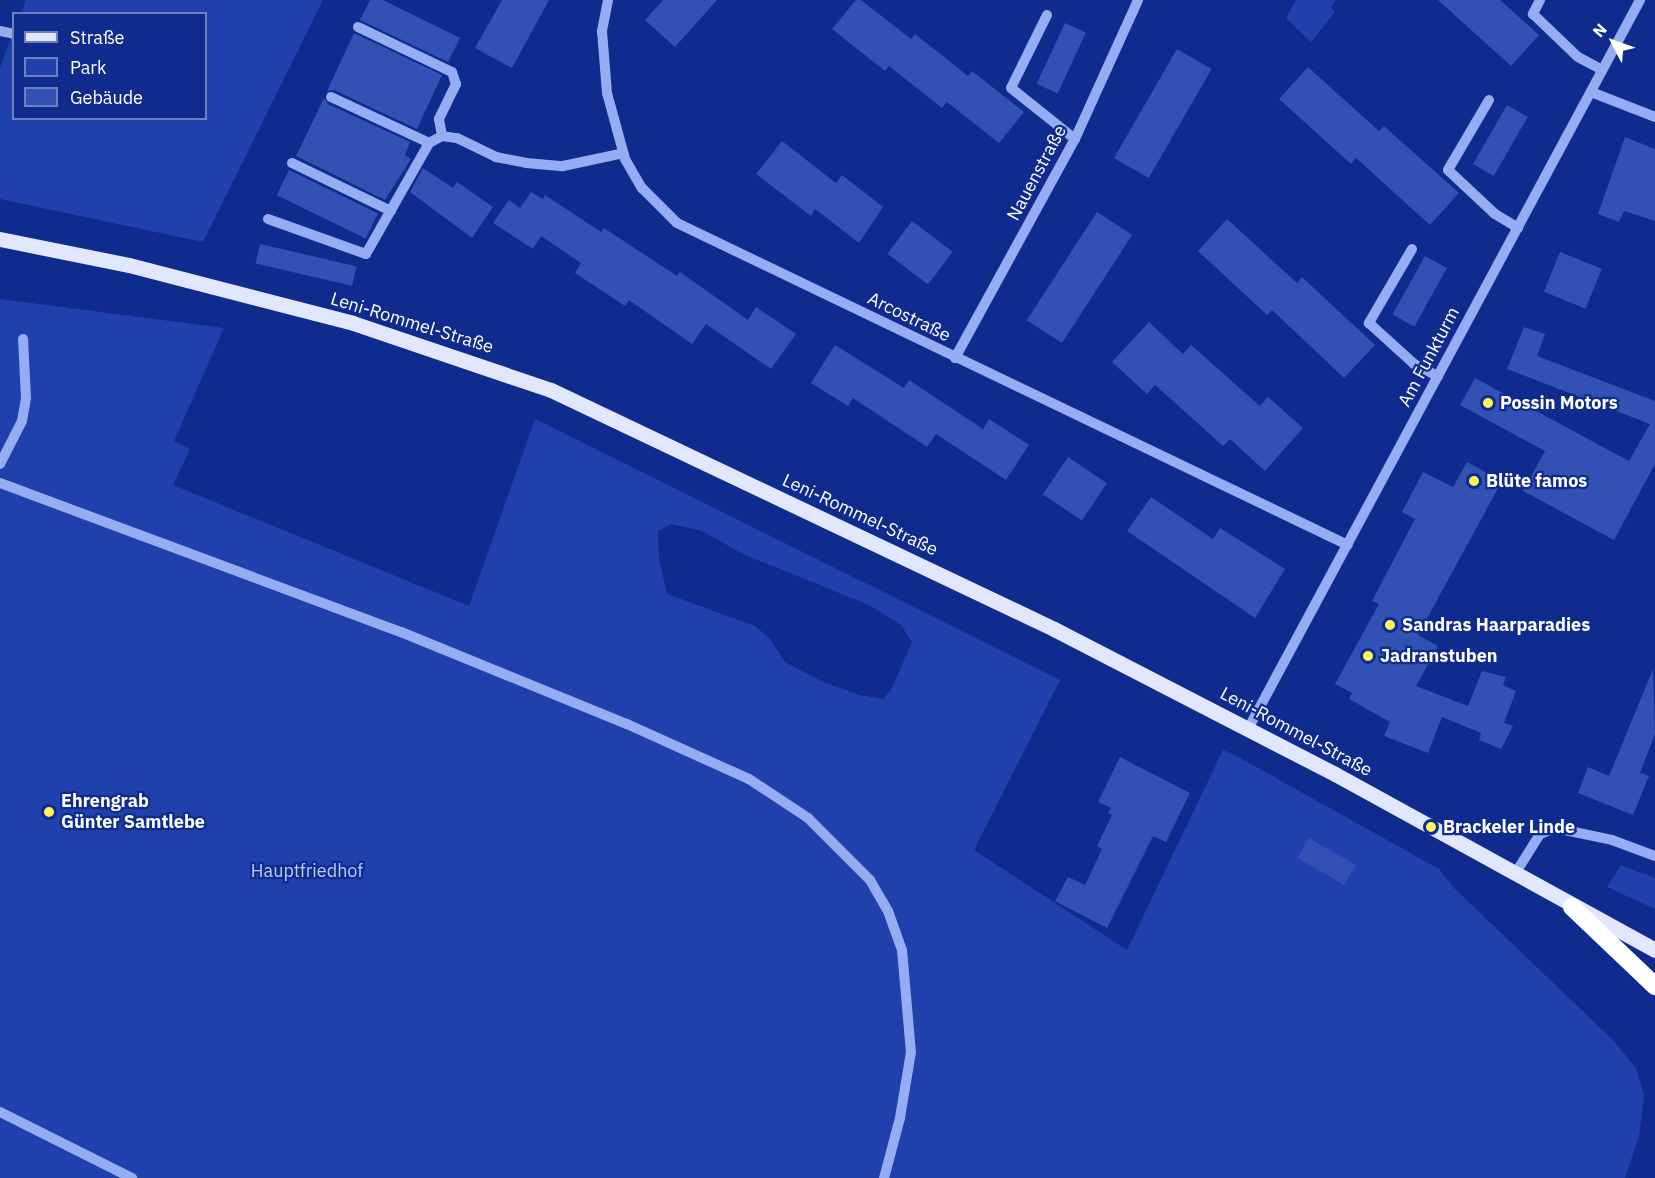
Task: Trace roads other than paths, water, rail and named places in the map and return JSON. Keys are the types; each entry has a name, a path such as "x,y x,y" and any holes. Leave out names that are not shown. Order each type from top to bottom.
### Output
{"highway":[{"path":"1572,907 1655,986"}],"main road":[{"name":"Leni-Rommel-Straße","path":"0,239 129,265 353,323 551,390 1054,629 1248,729 1572,907 1655,950"}],"street":[{"name":"Arcostraße","path":"608,0 602,31 607,93 624,153 642,188 677,223 1348,545"},
{"name":"Nauenstraße","path":"955,358 1075,139 1138,0"},
{"path":"1540,0 1533,14 1578,57 1602,70"},
{"name":"Am Funkturm","path":"1248,729 1640,0"},
{"path":"1047,15 1011,88 1075,139"},
{"path":"358,27 452,72 456,84 439,119 442,136"},
{"path":"1591,92 1655,117"},
{"path":"331,97 429,143"},
{"path":"1489,100 1448,170 1495,214 1518,228"},
{"path":"268,219 366,254 429,143 442,136 457,138 496,157 526,163 563,166 624,153"},
{"path":"292,163 391,211"},
{"path":"1412,249 1370,323 1414,364 1438,376"},
{"path":"0,464 22,421 26,398 23,339"},
{"path":"0,483 400,632 627,724 749,779 808,818 870,880 888,911 902,950 911,1052 900,1118 884,1178"},
{"path":"1515,874 1540,834 1555,828 1612,840 1655,856"},
{"path":"0,1112 132,1178"}],"place":[{"name":"Possin Motors","path":"1488,403"},
{"name":"Blüte famos","path":"1474,481"},
{"name":"Sandras Haarparadies","path":"1390,625"},
{"name":"Jadranstuben","path":"1368,656"},
{"name":"Ehrengrab Günter Samtlebe","path":"49,812"},
{"name":"Brackeler Linde","path":"1431,827"}],"park label":[{"name":"Hauptfriedhof","path":"307,871"}]}
